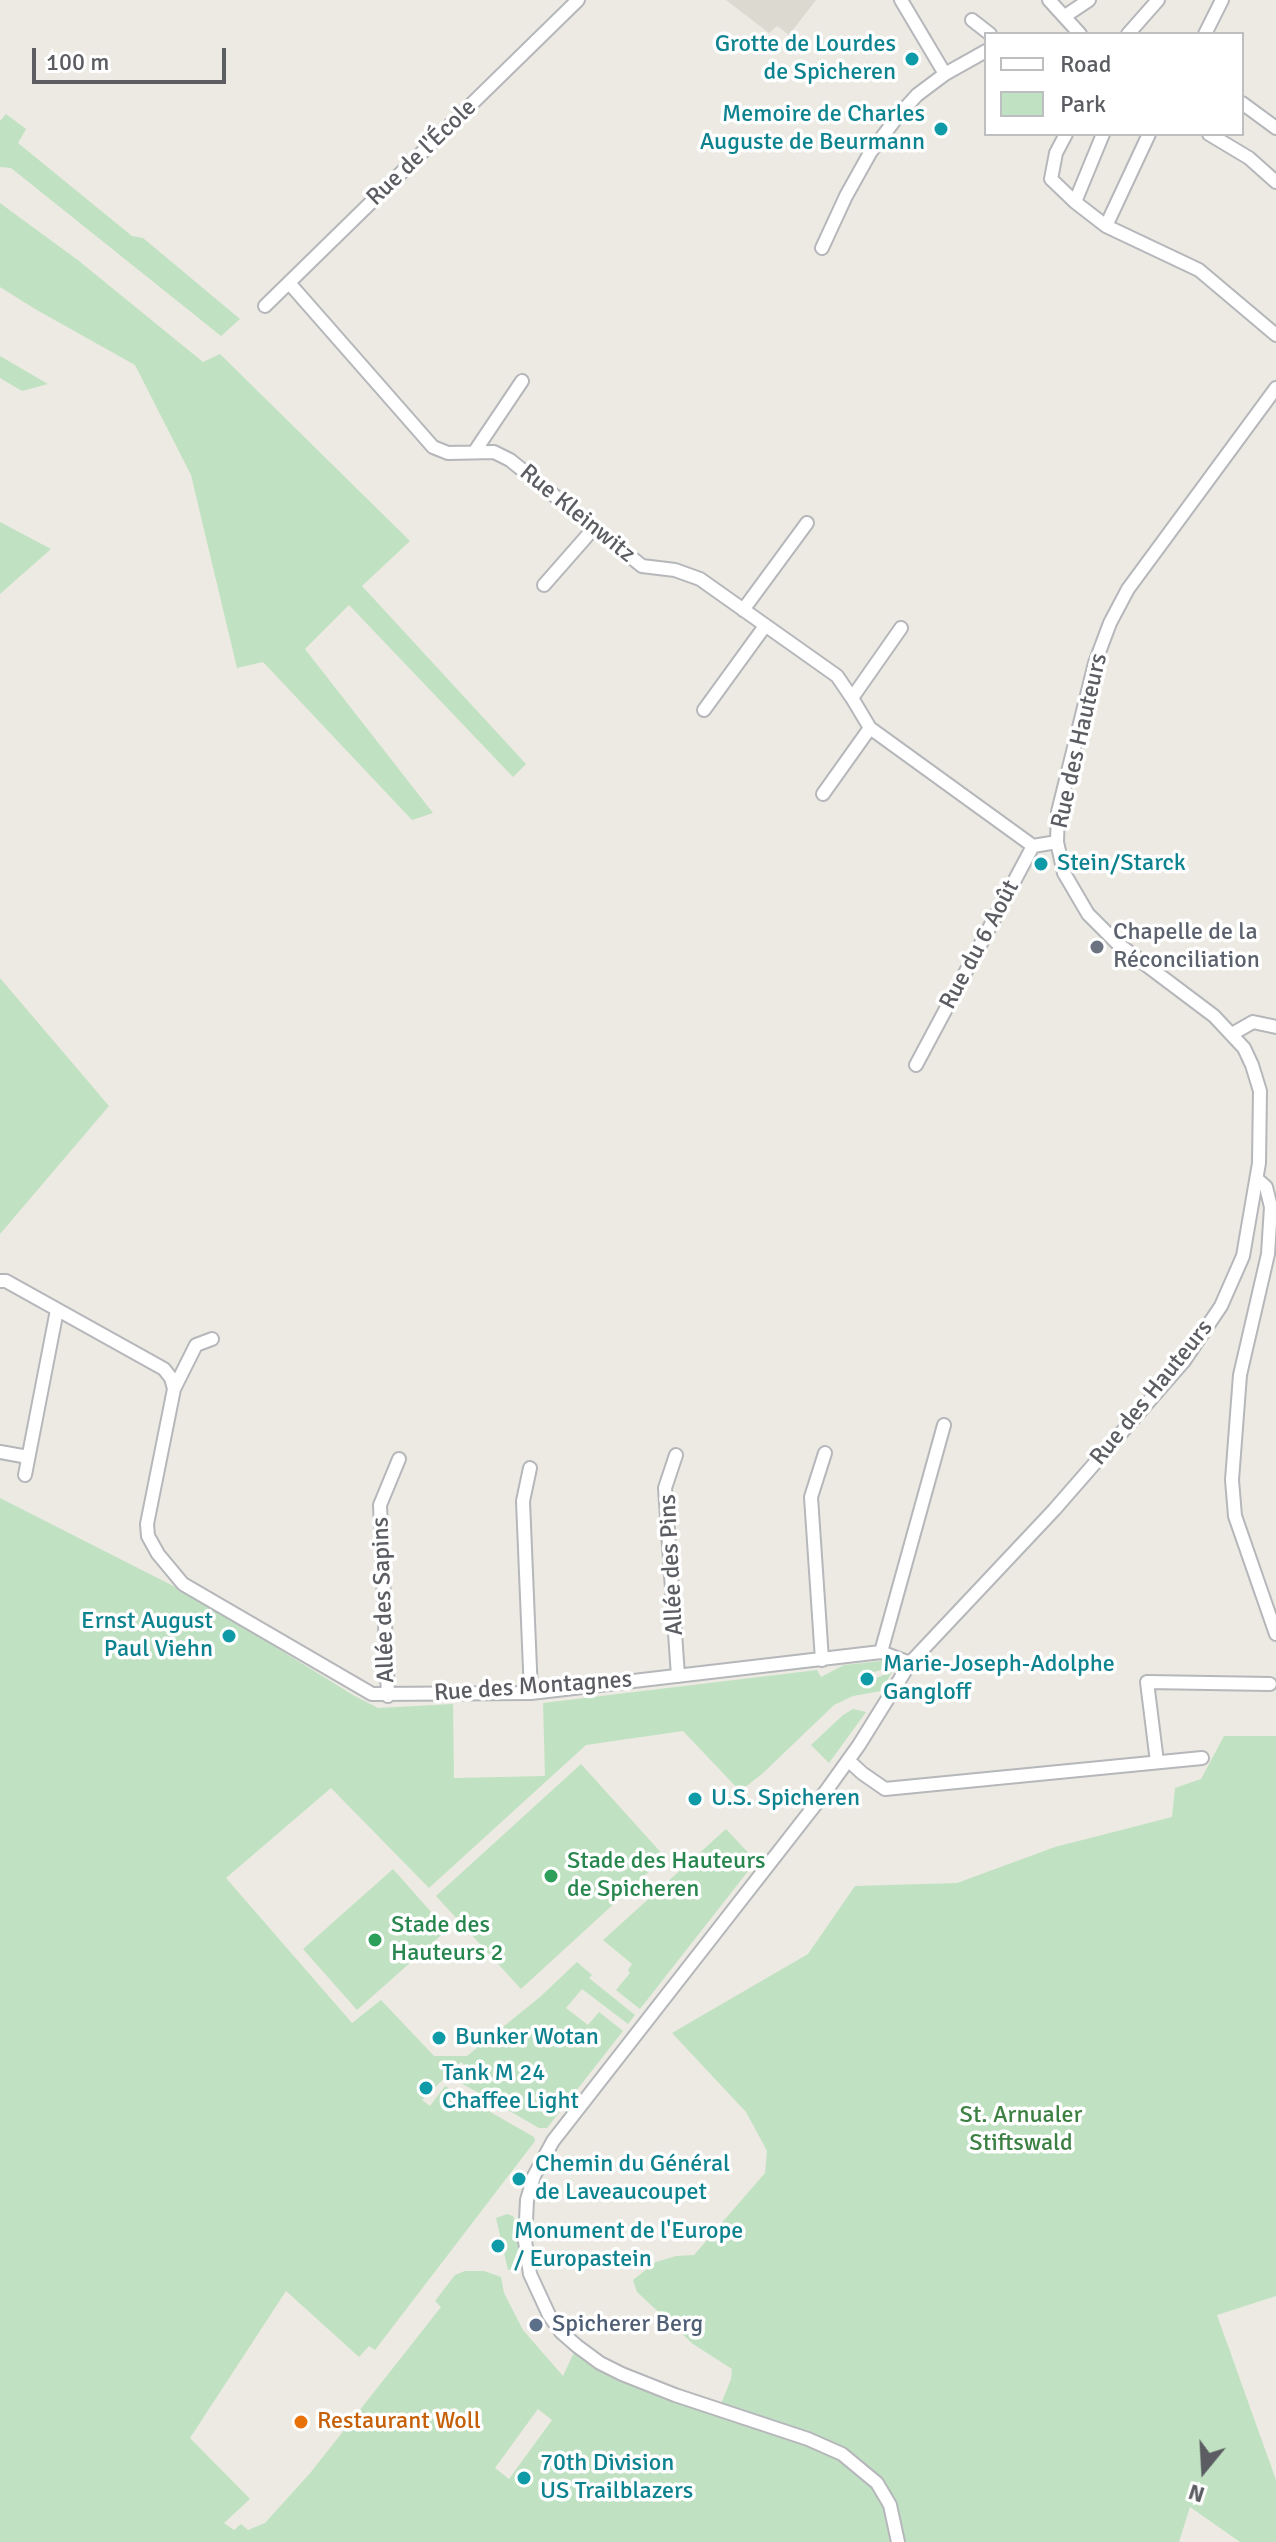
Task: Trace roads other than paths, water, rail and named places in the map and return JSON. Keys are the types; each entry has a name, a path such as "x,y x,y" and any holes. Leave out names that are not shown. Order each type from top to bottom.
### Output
{"street":[{"name":"Rue de l'École","path":"265,306 578,0"},
{"path":"901,0 945,74"},
{"path":"1050,0 1078,32"},
{"path":"1065,16 1089,0"},
{"path":"1206,32 1222,0"},
{"path":"1130,32 1154,1"},
{"path":"972,20 987,32"},
{"path":"822,248 870,153 917,95 945,74 984,52"},
{"path":"1244,104 1276,128"},
{"path":"1065,136 1056,153 1051,179 1075,202 1106,226 1199,270 1276,335"},
{"path":"1075,202 1102,136"},
{"path":"1106,226 1148,136"},
{"path":"1212,136 1249,158 1276,182"},
{"name":"Rue Kleinwitz","path":"290,284 433,447 448,453 494,452 510,460 642,566 675,570 700,579 837,676 870,728 1033,846"},
{"path":"475,451 522,381"},
{"name":"Rue des Hauteurs","path":"898,2542 890,2505 877,2483 842,2454 808,2439 622,2374 600,2363 561,2332 530,2274 525,2241 527,2200 534,2176 553,2141 848,1760 910,1663 1054,1510 1184,1361 1221,1306 1243,1256 1259,1163 1260,1091 1252,1065 1244,1048 1214,1016 1117,943 1088,914 1064,873 1057,842 1061,803 1095,663 1110,623 1128,589 1259,409 1275,393"},
{"path":"743,610 807,523"},
{"path":"544,585 594,528"},
{"path":"704,710 765,626"},
{"path":"852,698 901,628"},
{"path":"823,794 870,728"},
{"path":"1033,846 1057,842"},
{"name":"Rue du 6 Août","path":"916,1065 1033,846"},
{"path":"1232,1034 1253,1022 1276,1027"},
{"path":"1257,1179 1266,1187 1271,1207 1268,1254 1240,1375 1232,1480 1235,1516 1276,1634"},
{"path":"0,1281 6,1281 164,1369 174,1389"},
{"path":"25,1475 57,1310"},
{"path":"174,1389 196,1345 212,1339"},
{"name":"Rue des Montagnes","path":"174,1389 147,1524 148,1536 158,1554 183,1584 372,1694 531,1693 881,1652 910,1663"},
{"path":"881,1652 944,1425"},
{"path":"0,1452 28,1457"},
{"path":"822,1660 811,1497 825,1453"},
{"name":"Allée des Pins","path":"676,1455 665,1488 678,1676"},
{"name":"Allée des Sapins","path":"388,1696 380,1505 399,1459"},
{"path":"530,1468 523,1501 531,1693"},
{"path":"1157,1762 1147,1682 1270,1684"},
{"path":"848,1760 885,1789 1202,1758"}],"place":[{"name":"Grotte de Lourdes de Spicheren","path":"912,59"},
{"name":"Memoire de Charles Auguste de Beurmann","path":"941,129"},
{"name":"Stein/Starck","path":"1041,864"},
{"name":"Chapelle de la Réconciliation","path":"1097,947"},
{"name":"Ernst August Paul Viehn","path":"229,1636"},
{"name":"Marie-Joseph-Adolphe Gangloff","path":"867,1679"},
{"name":"U.S. Spicheren","path":"695,1799"},
{"name":"Stade des Hauteurs de Spicheren","path":"551,1876"},
{"name":"Stade des Hauteurs 2","path":"375,1940"},
{"name":"Bunker Wotan","path":"439,2038"},
{"name":"Tank M 24 Chaffee Light","path":"426,2088"},
{"name":"Chemin du Général de Laveaucoupet","path":"519,2179"},
{"name":"Monument de l'Europe / Europastein","path":"498,2246"},
{"name":"Spicherer Berg","path":"536,2325"},
{"name":"Restaurant Woll","path":"301,2422"},
{"name":"70th Division US Trailblazers","path":"524,2478"}],"park label":[{"name":"St. Arnualer Stiftswald","path":"1021,2130"}]}
